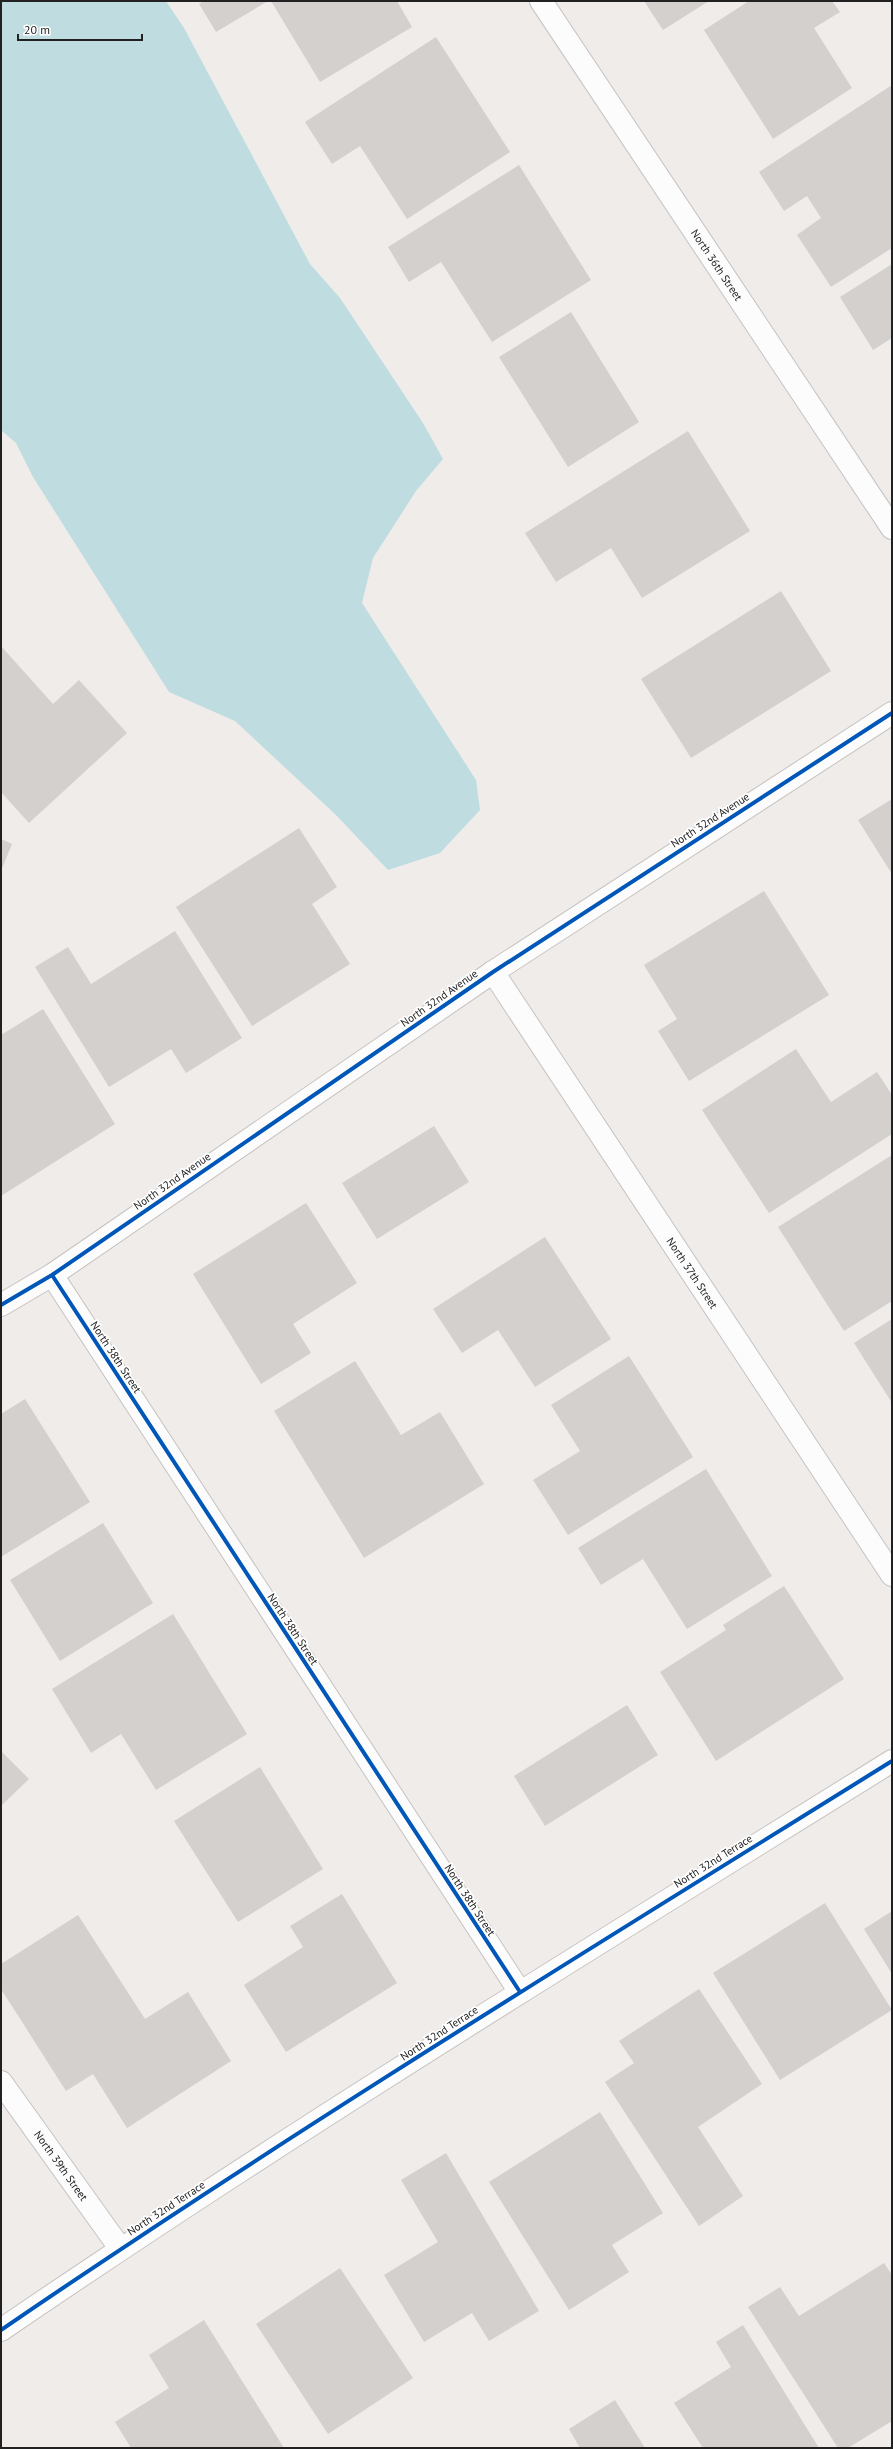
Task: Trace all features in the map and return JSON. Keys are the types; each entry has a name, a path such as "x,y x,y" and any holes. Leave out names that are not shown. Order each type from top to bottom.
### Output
{"street":[{"name":"North 36th Street","path":"541,1 892,528"},
{"name":"North 32nd Avenue","path":"1,1305 52,1275 493,972 892,712"},
{"name":"North 37th Street","path":"493,972 892,1575"},
{"name":"North 38th Street","path":"52,1275 520,1992"},
{"name":"North 32nd Terrace","path":"1,2330 120,2248 520,1992 892,1761"},
{"name":"North 39th Street","path":"1,2082 120,2248"}],"water":[{"path":"1,1 166,1 184,28 310,264 340,298 423,423 443,459 416,491 373,558 362,603 476,780 480,810 440,853 388,870 336,815 235,721 169,692 33,477 16,443 1,430"}],"building":[{"path":"204,1 268,1 216,32 199,4"},
{"path":"271,1 397,1 412,27 320,82"},
{"path":"644,1 709,1 663,30"},
{"path":"749,1 832,1 840,12 814,28 852,88 773,139 704,30"},
{"path":"436,37 510,152 407,219 360,146 332,164 305,122"},
{"path":"892,85 892,248 831,287 797,235 821,218 807,196 784,211 759,172"},
{"path":"519,165 591,280 492,342 441,262 409,282 388,247"},
{"path":"892,264 892,338 873,350 840,297"},
{"path":"571,312 639,422 568,467 499,357"},
{"path":"688,431 750,531 642,598 611,548 556,582 525,533"},
{"path":"781,591 831,671 691,758 641,679"},
{"path":"1,646 53,704 79,680 127,733 29,823 1,792"},
{"path":"892,799 892,874 858,820"},
{"path":"299,828 337,887 312,904 350,964 252,1026 176,907"},
{"path":"1,839 12,844 1,871"},
{"path":"764,891 829,995 689,1081 658,1031 677,1019 644,965"},
{"path":"175,931 242,1038 186,1073 171,1049 109,1087 35,967 68,947 91,984"},
{"path":"43,1009 115,1124 1,1196 1,1035"},
{"path":"796,1049 831,1102 877,1072 892,1095 892,1134 769,1213 702,1110"},
{"path":"434,1126 469,1182 377,1239 342,1183"},
{"path":"892,1155 892,1301 844,1331 778,1227"},
{"path":"306,1203 357,1283 293,1324 311,1353 261,1384 193,1274"},
{"path":"545,1237 611,1339 535,1387 498,1330 462,1353 433,1309"},
{"path":"892,1319 892,1403 854,1343"},
{"path":"629,1356 693,1457 568,1535 533,1480 580,1451 551,1405"},
{"path":"355,1361 401,1435 440,1412 484,1484 364,1558 274,1411"},
{"path":"25,1399 90,1502 1,1557 1,1414"},
{"path":"706,1469 772,1576 687,1629 643,1559 601,1585 578,1548"},
{"path":"103,1523 153,1603 60,1661 10,1580"},
{"path":"784,1586 844,1679 716,1761 660,1672 726,1630 723,1625"},
{"path":"173,1614 247,1734 156,1790 121,1734 91,1753 52,1689"},
{"path":"627,1705 658,1755 545,1826 514,1776"},
{"path":"1,1751 29,1779 1,1806"},
{"path":"260,1767 323,1869 238,1922 174,1821"},
{"path":"342,1894 397,1983 286,2052 244,1985 303,1947 290,1926"},
{"path":"825,1903 892,2010 780,2080 713,1973"},
{"path":"892,1911 892,1974 864,1929"},
{"path":"78,1915 145,2019 188,1992 231,2061 127,2128 93,2074 66,2091 1,1989 1,1964"},
{"path":"699,1989 762,2084 698,2127 743,2196 699,2226 605,2082 634,2063 619,2041"},
{"path":"600,2112 663,2213 612,2245 629,2272 569,2310 489,2182"},
{"path":"446,2153 539,2311 489,2341 472,2313 424,2342 384,2275 438,2242 401,2180"},
{"path":"884,2263 892,2275 892,2421 848,2448 838,2448 748,2307 780,2287 799,2316"},
{"path":"340,2268 413,2378 328,2434 256,2324"},
{"path":"204,2320 284,2448 131,2448 115,2422 169,2388 149,2355"},
{"path":"743,2325 819,2448 703,2448 674,2403 731,2367 716,2342"},
{"path":"615,2400 645,2448 580,2448 569,2429"}],"cycle path":[{"path":"1,1305 52,1275 493,972 892,713"},
{"path":"52,1275 520,1992"},
{"path":"1,2330 221,2183 332,2112 555,1970 892,1761"}]}
